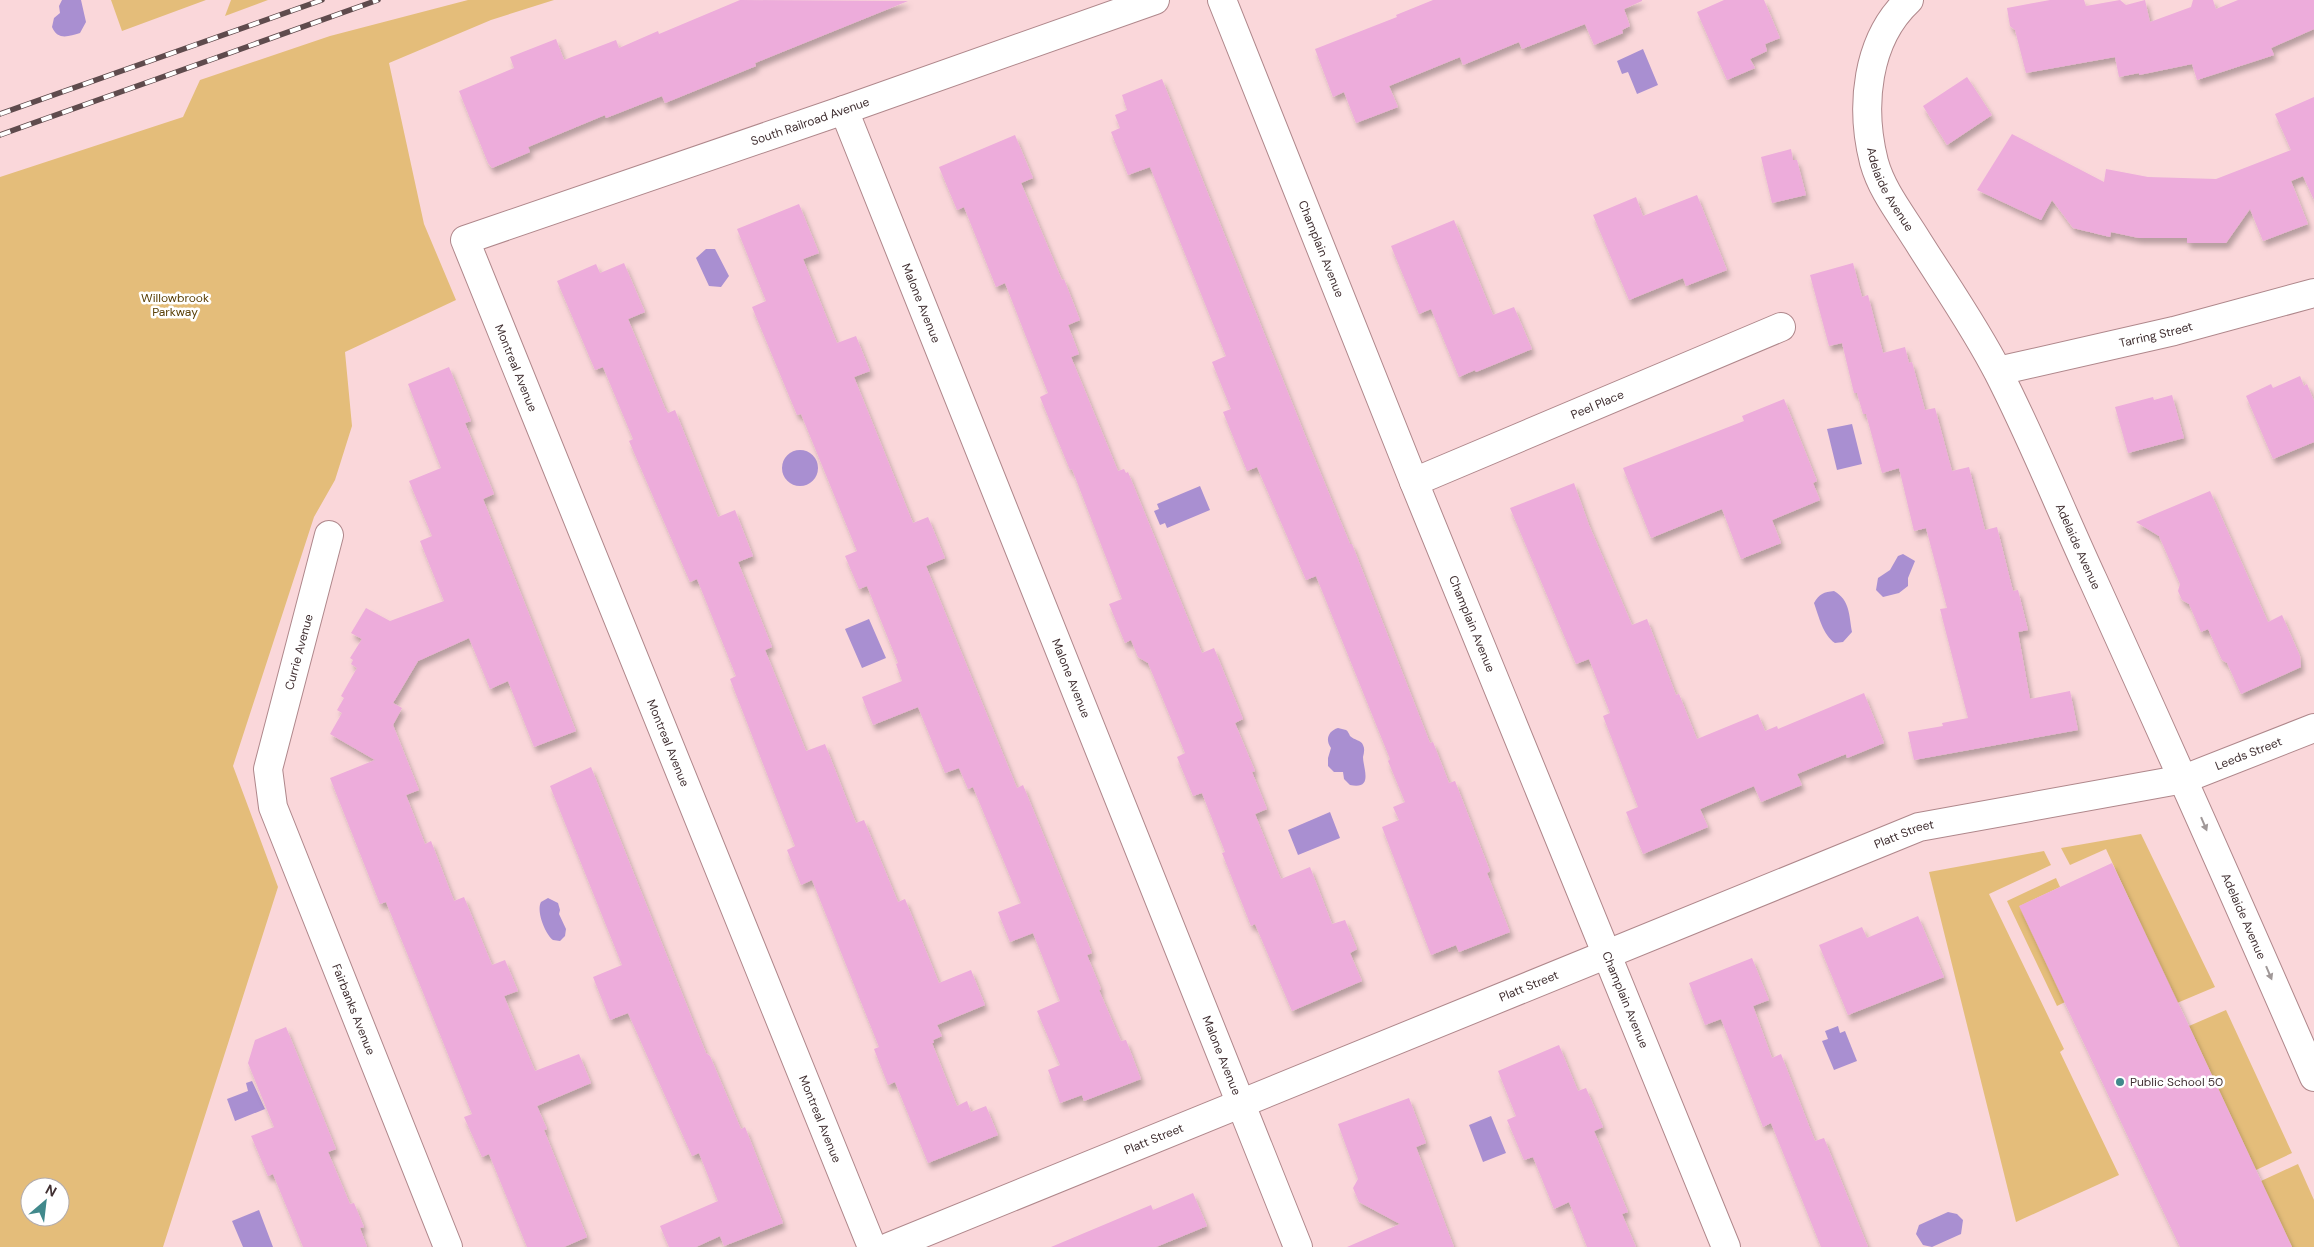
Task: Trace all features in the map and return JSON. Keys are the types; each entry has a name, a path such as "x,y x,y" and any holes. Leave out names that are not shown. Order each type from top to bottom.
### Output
{"street":[{"name":"South Railroad Avenue","path":"465,240 844,110 1155,0"},
{"name":"Champlain Avenue","path":"1222,0 1414,482 1726,1247"},
{"name":"Adelaide Avenue","path":"1909,0 1890,21 1876,52 1868,87 1867,123 1875,164 1888,197 1915,236 1998,371 2184,779 2314,1077"},
{"name":"Malone Avenue","path":"844,110 1298,1247"},
{"name":"Montreal Avenue","path":"465,240 872,1247"},
{"name":"Tarring Street","path":"1998,371 2174,332 2314,293"},
{"name":"Peel Place","path":"1414,482 1780,328"},
{"name":"Currie Avenue","path":"268,768 329,535"},
{"name":"Leeds Street","path":"2184,779 2314,728"},
{"name":"Fairbanks Avenue","path":"268,768 273,808 448,1247"},
{"name":"Platt Street","path":"889,1247 1919,828 2184,779"}],"green space":[{"path":"111,0 206,0 122,31"},
{"path":"231,0 268,0 225,16"},
{"name":"Willowbrook Parkway","path":"468,0 554,0 491,20 389,63 424,224 456,300 345,352 352,426 335,480 314,517 233,766 278,887 163,1247 0,1247 0,177 183,117 200,80 330,36"},
{"path":"2141,834 2215,987 2177,1003 2106,849 2070,865 2061,848"},
{"path":"2044,851 2051,865 1989,894 2064,1049 2060,1052 2119,1175 2016,1222 1929,872"},
{"path":"2056,878 2060,887 2020,906 2065,1002 2057,1006 2007,901"},
{"path":"2226,1010 2292,1153 2256,1170 2189,1026"},
{"path":"2298,1164 2314,1200 2314,1247 2292,1247 2261,1181"}],"shaded area":[{"path":"62,0 81,0 86,22 80,33 61,36 54,31 52,27 54,18 60,13 59,6"},
{"path":"1643,49 1658,85 1637,94 1628,72 1622,74 1617,61"},
{"path":"706,249 715,249 729,276 721,287 709,286 696,258"},
{"path":"1852,424 1862,464 1837,470 1827,429"},
{"path":"800,450 807,451 813,455 817,461 817,475 813,481 807,485 800,486 793,485 787,481 783,475 782,468 783,461 787,455 793,451"},
{"path":"1200,486 1210,510 1167,528 1165,523 1160,525 1154,511 1159,509 1157,504"},
{"path":"1903,554 1915,561 1908,578 1908,586 1899,593 1883,597 1876,590 1878,578 1890,570 1898,556"},
{"path":"1834,591 1846,603 1852,632 1843,642 1835,643 1824,631 1814,603 1822,594"},
{"path":"869,619 886,658 862,668 845,629"},
{"path":"1338,728 1347,730 1350,736 1363,745 1366,777 1362,784 1357,786 1350,785 1344,779 1343,772 1334,772 1328,766 1331,748 1328,736"},
{"path":"1330,812 1340,838 1298,855 1288,830"},
{"path":"548,898 558,903 559,914 566,929 565,936 560,941 553,940 550,937 544,928 540,916 541,902"},
{"path":"1838,1026 1840,1033 1845,1031 1857,1061 1834,1070 1822,1041 1828,1039 1825,1031"},
{"path":"252,1081 265,1109 235,1121 227,1099 248,1091 246,1083"},
{"path":"1491,1116 1506,1153 1483,1162 1469,1125"},
{"path":"259,1210 273,1247 243,1247 232,1221"},
{"path":"1948,1212 1957,1214 1963,1220 1961,1234 1932,1247 1923,1245 1916,1234 1919,1225"}],"building":[{"path":"740,0 908,1 755,63 756,66 665,103 662,96 606,118 605,115 528,147 530,152 492,168 488,163 459,91 514,68 510,57 556,39 564,60 616,40 619,48 658,31 659,34"},
{"path":"1433,0 1642,1 1624,9 1630,26 1622,30 1623,33 1594,45 1585,24 1522,49 1519,42 1463,65 1460,57 1389,86 1398,107 1356,123 1344,92 1333,97 1315,49 1397,17 1396,15"},
{"path":"1724,0 1764,0 1780,38 1765,44 1767,51 1750,59 1755,68 1727,80 1697,12"},
{"path":"2050,0 2084,0 2086,6 2120,0 2126,5 2145,0 2150,22 2191,7 2193,0 2213,0 2216,9 2238,0 2314,0 2314,29 2271,48 2274,55 2197,80 2192,64 2139,75 2139,73 2119,77 2115,57 2026,73 2015,30 2010,26 2007,8"},
{"path":"1967,77 1992,115 1947,145 1923,106"},
{"path":"1162,79 1309,445 1350,544 1352,544 1430,743 1433,742 1449,783 1455,781 1490,871 1487,873 1510,932 1459,952 1456,945 1431,955 1382,827 1399,820 1393,807 1405,802 1388,761 1390,759 1316,576 1306,580 1257,467 1247,471 1223,412 1231,409 1212,362 1226,356 1150,167 1128,175 1111,132 1120,128 1115,115 1127,110 1122,95"},
{"path":"2314,97 2314,200 2303,176 2291,181 2308,224 2263,241 2250,209 2226,243 2187,243 2187,238 2139,238 2111,232 2110,237 2073,228 2052,200 2041,220 1977,190 2012,134 2104,182 2106,169 2148,177 2216,179 2291,150 2275,114"},
{"path":"1015,135 1033,178 1021,183 1062,280 1064,279 1080,320 1068,325 1079,354 1071,357 1118,471 1124,469 1126,473 1128,472 1202,653 1214,648 1243,719 1235,723 1255,771 1252,772 1267,809 1255,814 1281,879 1310,867 1332,924 1345,920 1357,949 1350,953 1362,981 1292,1011 1255,924 1251,926 1222,853 1225,852 1202,793 1193,796 1177,757 1185,753 1148,663 1138,657 1131,640 1125,643 1109,604 1122,599 1072,469 1070,470 1040,397 1048,393 1005,283 996,287 964,207 957,210 939,167"},
{"path":"1791,149 1793,160 1797,160 1806,195 1772,203 1761,157"},
{"path":"1697,195 1727,270 1686,286 1683,278 1629,300 1593,215 1636,197 1643,216"},
{"path":"799,204 819,253 803,259 837,343 856,336 870,371 854,377 913,523 928,517 945,558 926,566 1017,788 1023,785 1092,953 1087,955 1101,989 1099,990 1121,1041 1126,1040 1141,1079 1084,1101 1082,1095 1060,1103 1048,1070 1060,1065 1037,1011 1060,1001 1033,933 1010,942 998,912 1021,903 973,787 968,789 959,768 945,773 918,707 873,725 862,697 902,681 896,664 898,663 867,586 859,589 845,556 857,551 801,414 797,415 752,307 766,301 737,229"},
{"path":"1454,220 1493,315 1514,307 1532,349 1459,377 1431,309 1419,314 1391,246"},
{"path":"624,263 645,312 628,319 665,408 668,413 675,410 718,517 735,510 753,556 738,562 772,647 765,650 806,751 825,744 856,823 864,820 898,902 905,899 939,983 971,970 985,1005 937,1025 942,1036 933,1040 934,1043 932,1043 957,1106 967,1101 971,1112 986,1106 998,1135 928,1163 895,1082 888,1085 874,1049 879,1047 812,880 801,885 787,850 795,846 730,679 736,676 697,579 690,582 629,441 633,439 603,367 595,370 557,281 596,264 600,273"},
{"path":"1853,263 1862,297 1868,295 1883,353 1905,347 1909,363 1912,362 1925,410 1935,408 1952,471 1969,467 1985,530 1997,527 2013,591 2018,590 2028,630 2018,632 2030,699 2070,691 2078,730 1914,760 1908,732 1943,726 1942,723 1968,718 1940,609 1947,608 1926,528 1914,531 1899,468 1882,473 1866,414 1863,414 1857,393 1854,393 1842,343 1829,346 1810,275"},
{"path":"449,367 471,421 465,423 494,494 483,499 576,731 534,747 508,681 490,689 469,638 418,661 393,703 402,708 393,725 419,790 406,795 425,844 431,841 454,901 464,897 492,965 505,960 518,991 504,996 535,1071 579,1054 591,1083 537,1106 547,1129 544,1130 587,1237 564,1247 527,1247 489,1154 482,1157 464,1117 472,1114 386,902 380,904 330,778 375,760 330,734 342,713 337,710 344,698 341,696 357,668 351,664 353,660 350,658 362,639 351,633 366,608 390,621 444,601 420,541 432,536 409,481 441,468 408,384"},
{"path":"2300,376 2304,386 2307,384 2314,401 2314,442 2273,459 2246,396 2271,384 2273,388"},
{"path":"2172,395 2184,438 2128,453 2115,407 2153,397 2154,400"},
{"path":"1784,399 1817,481 1813,483 1820,500 1772,520 1781,543 1741,559 1722,509 1651,538 1623,468 1744,421 1742,416"},
{"path":"1574,483 1589,525 1632,625 1647,619 1676,695 1679,694 1697,739 1758,714 1765,731 1777,726 1778,729 1864,693 1884,743 1847,758 1846,754 1797,774 1802,785 1761,802 1754,786 1700,809 1708,827 1643,854 1626,812 1638,807 1603,716 1610,713 1589,659 1576,664 1510,508"},
{"path":"2210,491 2268,622 2282,615 2300,656 2301,667 2241,694 2227,663 2222,660 2208,629 2201,632 2189,604 2182,600 2178,591 2180,584 2159,536 2136,522"},
{"path":"591,767 706,1053 710,1056 741,1129 745,1127 783,1223 724,1246 720,1236 696,1247 669,1247 660,1226 718,1201 699,1153 692,1156 628,1013 610,1020 593,977 622,965 550,786"},
{"path":"2112,863 2292,1247 2180,1247 2019,906"},
{"path":"1918,916 1944,977 1848,1015 1819,945 1862,927 1867,938"},
{"path":"1752,958 1769,1000 1753,1006 1772,1058 1781,1054 1815,1141 1824,1138 1868,1247 1821,1247 1771,1123 1763,1127 1721,1019 1705,1025 1689,983"},
{"path":"286,1027 336,1149 328,1152 350,1204 354,1203 364,1227 360,1228 367,1247 303,1247 273,1174 268,1176 251,1136 274,1127 248,1063 255,1040"},
{"path":"1559,1045 1578,1091 1586,1088 1603,1127 1594,1131 1628,1212 1622,1214 1636,1247 1587,1247 1569,1202 1554,1209 1533,1157 1524,1160 1507,1120 1516,1116 1498,1071"},
{"path":"1409,1098 1426,1143 1416,1147 1454,1247 1347,1247 1400,1224 1359,1202 1353,1188 1358,1179 1338,1124"},
{"path":"1193,1193 1207,1226 1156,1247 1051,1247 1151,1205 1153,1210"}],"railway":[{"path":"0,114 322,0"},
{"path":"0,135 378,0"}],"place":[{"name":"Public School 50","path":"2120,1082"}]}
